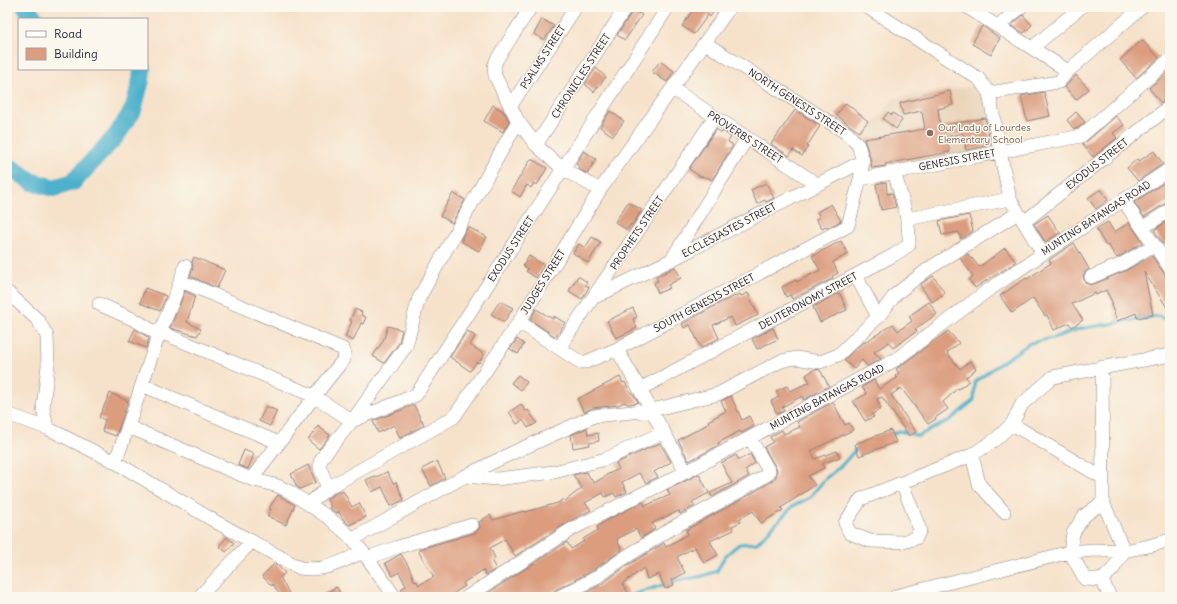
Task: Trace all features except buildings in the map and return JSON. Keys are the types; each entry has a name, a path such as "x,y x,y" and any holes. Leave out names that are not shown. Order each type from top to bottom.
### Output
{"street":[{"path":"531,7 497,59 494,66 495,76 518,121 536,145 563,170 600,190"},
{"name":"PSALMS STREET","path":"510,107 576,7"},
{"name":"CHRONICLES STREET","path":"536,145 626,7"},
{"name":"EXODUS STREET","path":"352,420 416,395 668,7"},
{"name":"JUDGES STREET","path":"308,504 328,488 454,417 519,322 600,190 730,7"},
{"path":"867,7 979,78 989,93 1010,199 1043,254"},
{"path":"967,7 1068,70"},
{"path":"998,26 1021,7"},
{"path":"1032,48 1081,7"},
{"path":"989,93 1059,82 1068,70 1142,7"},
{"name":"NORTH GENESIS STREET","path":"704,42 848,134 858,145 863,161"},
{"name":"GENESIS STREET","path":"860,179 1081,136 1170,59"},
{"name":"PROVERBS STREET","path":"673,89 817,184"},
{"name":"EXODUS STREET","path":"353,539 465,476 594,416 652,410 718,394 781,361 796,358 820,362 838,355 878,317 896,294 928,269 1021,218 1170,106"},
{"name":"PROPHETS STREET","path":"559,348 715,117"},
{"path":"328,488 320,468 320,462 406,346 419,298 518,121"},
{"path":"671,260 747,138"},
{"path":"860,179 863,161"},
{"name":"ECCLESIASTES STREET","path":"594,297 671,260 863,161"},
{"name":"MUNTING BATANGAS ROAD","path":"467,597 572,530 686,472 895,360 987,290 1170,170"},
{"name":"DEUTERONOMY STREET","path":"640,389 894,256 909,245 910,232 894,172"},
{"name":"SOUTH GENESIS STREET","path":"519,322 580,362 586,362 617,349 848,226 860,179"},
{"path":"907,219 1010,199"},
{"path":"1123,200 1170,268"},
{"path":"1142,228 1170,210"},
{"path":"1091,277 1122,264 1154,245"},
{"path":"115,462 129,427 160,333 181,281 184,266"},
{"path":"856,276 878,317"},
{"path":"181,281 343,349 345,354 344,359 251,479"},
{"path":"7,292 38,320 47,336 48,364 43,408 47,428"},
{"path":"99,304 160,333 314,396 352,420"},
{"path":"617,349 686,472"},
{"path":"902,483 920,530 916,538 903,542 870,541 850,533 845,523 861,499 972,455 996,439 1012,424 1022,404 1053,377 1170,355"},
{"path":"1102,367 1103,502 1124,551"},
{"path":"142,385 279,443"},
{"path":"7,414 47,428 115,462 218,523 300,568 315,569 330,567 365,555 398,547 472,525"},
{"path":"1012,424 1103,478"},
{"path":"129,427 251,479 278,486 290,492 329,518 353,539 395,597"},
{"path":"465,476 497,479 554,472 606,458 664,432"},
{"path":"559,597 594,579 672,528 768,474 769,471 750,438"},
{"path":"972,455 979,484 1004,512"},
{"path":"1103,502 1084,516 1073,533 1070,552 1085,579 1102,580 1113,569 1124,551"},
{"path":"896,596 1070,552 1094,550 1124,551 1170,540"},
{"path":"199,597 252,541"},
{"path":"1102,580 1110,597"}],"shaded area":[{"name":"Our Lady of Lourdes Elementary School","path":"973,86 985,93 997,148 868,172 860,139 894,98"}],"waterway":[{"path":"26,7 34,18"},
{"path":"7,166 33,182 54,188 73,182 116,136 133,110 141,80 142,70"},
{"path":"889,435 899,431 918,436 950,420 974,400 975,382 1030,343 1053,338 1079,329 1158,316 1170,322"},
{"path":"626,597 675,581 703,576 717,571 725,556 739,544 757,543 793,506 809,498 826,478 842,465 860,446"}],"place":[{"name":"Our Lady of Lourdes Elementary School","path":"930,133"}]}
